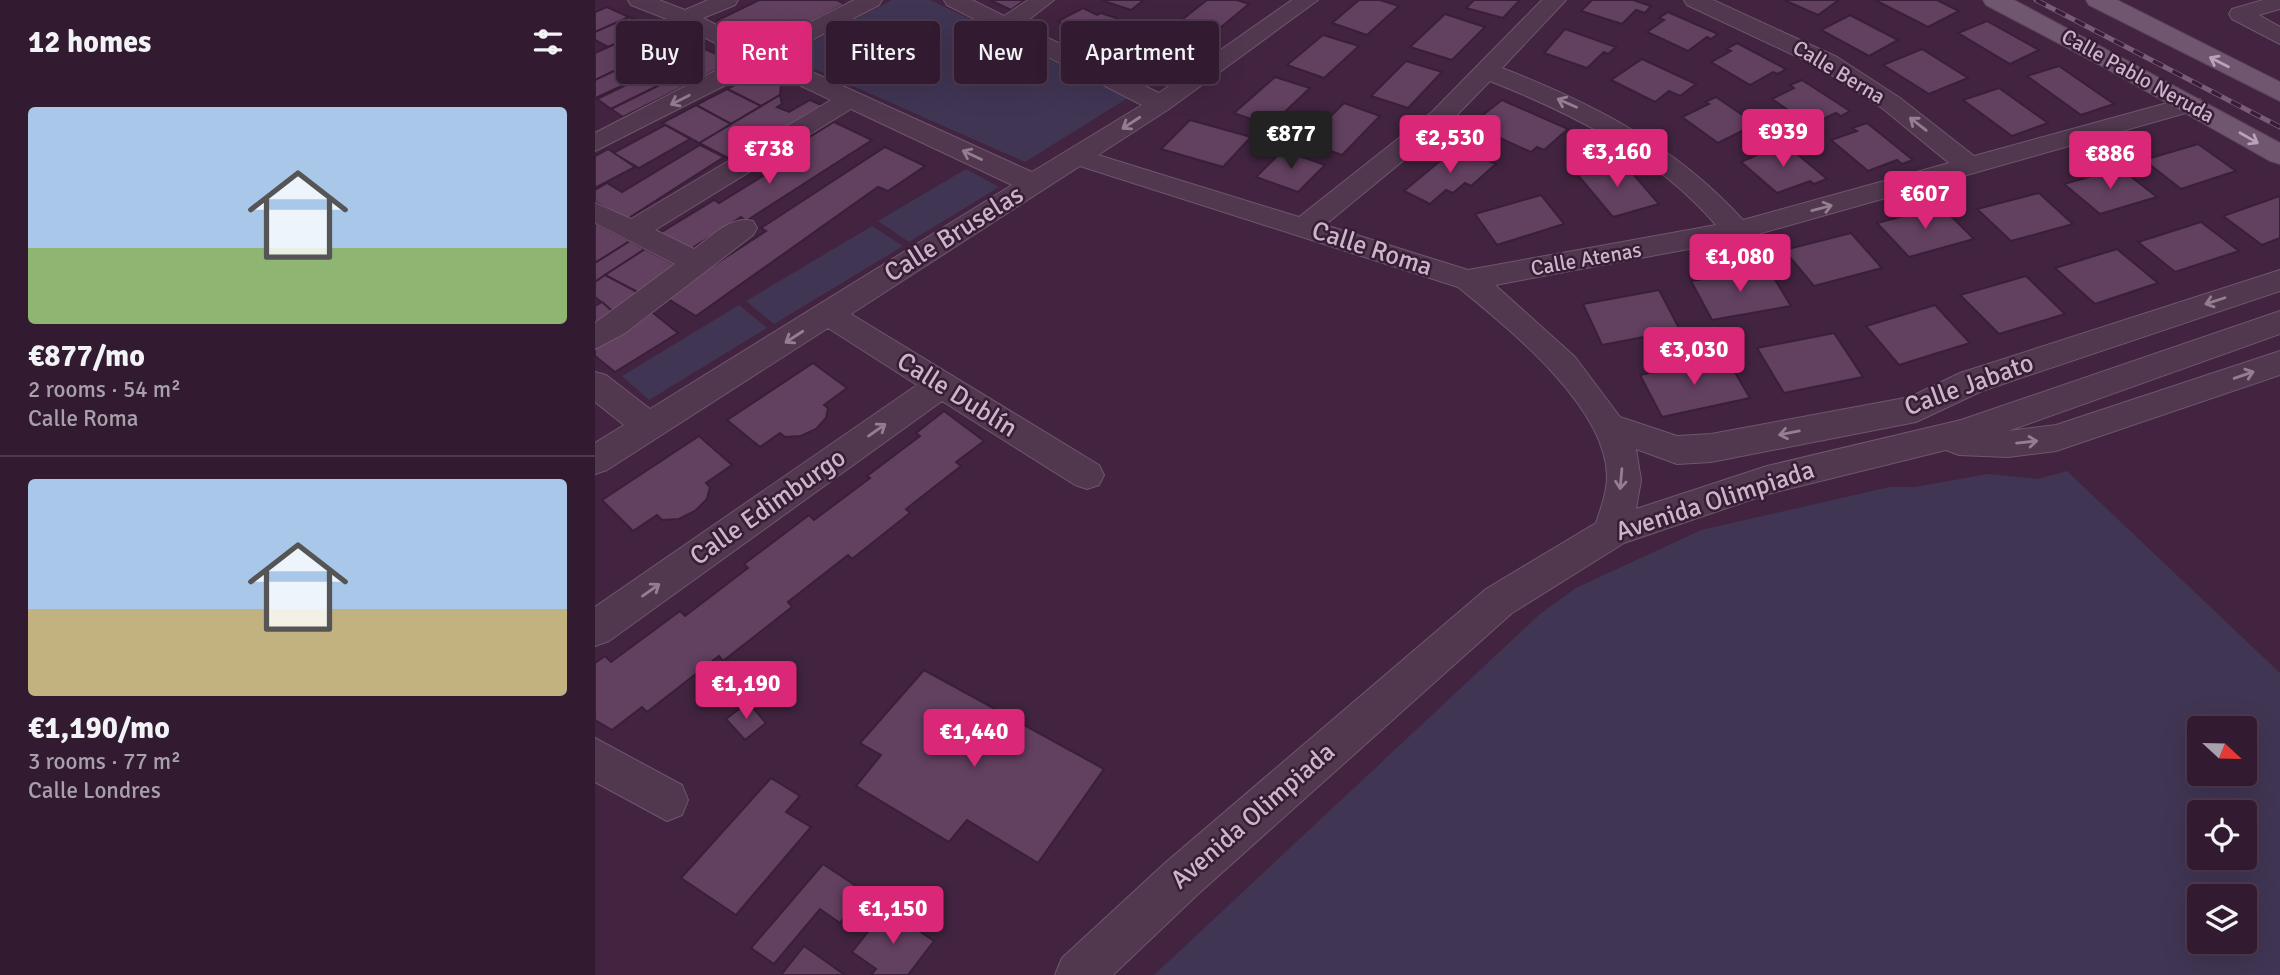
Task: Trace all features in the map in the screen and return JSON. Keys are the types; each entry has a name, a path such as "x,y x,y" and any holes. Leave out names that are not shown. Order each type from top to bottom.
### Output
{"main road":[{"name":"Calle Pablo Neruda","path":"1995,0 2191,104 2280,155"},
{"path":"2098,0 2280,93"}],"street":[{"path":"639,0 685,18 717,35"},
{"path":"685,18 727,0"},
{"path":"812,31 871,0"},
{"path":"955,0 995,21"},
{"path":"1012,21 1044,0"},
{"name":"Calle Bruselas","path":"595,460 1078,157 1160,104 1307,0"},
{"path":"1304,227 1441,117 1555,0"},
{"name":"Calle Berna","path":"1695,0 1828,62 1891,103 1971,167"},
{"path":"2280,2 2240,13 2280,37"},
{"path":"1047,47 1160,104"},
{"path":"1488,71 1572,104 1651,149 1719,209 1737,231"},
{"path":"601,133 717,79"},
{"path":"812,81 1034,184"},
{"path":"632,231 850,99"},
{"name":"Calle Atenas","path":"1468,280 1737,231 2191,104"},
{"name":"Calle Roma","path":"1078,157 1468,280 1522,323 1561,363 1611,427"},
{"path":"595,212 694,261"},
{"path":"595,338 637,310 694,261 743,228"},
{"name":"Calle Jabato","path":"1611,427 1677,450 1711,448 1916,409 1971,382 2280,280"},
{"name":"Calle Dublín","path":"828,314 1087,475"},
{"name":"Avenida Olimpiada","path":"1079,975 1181,879 1499,601 1612,532 1767,480 1935,442 2280,322"},
{"path":"1935,442 2008,444 2056,438 2280,363"},
{"path":"595,384 649,426"},
{"name":"Calle Edimburgo","path":"595,629 940,385"},
{"path":"1767,480 1839,441 1916,409"},
{"path":"1611,427 1624,473 1612,532"},
{"path":"595,759 667,800"}],"shaded area":[{"path":"892,0 930,0 974,21 954,21 954,84 1047,84 1047,56 1061,63 1061,84 1106,84 1131,96 1025,162 848,84 940,84 940,21 852,21"},
{"path":"826,35 826,74 812,68 812,42"},
{"path":"966,169 999,187 909,242 878,221"},
{"path":"872,226 903,246 774,324 746,301"},
{"path":"739,305 767,328 649,400 622,376"},
{"path":"2067,471 2280,673 2280,975 1154,975 1540,614 1576,588 1701,530 1890,487 1915,487 1988,474 2038,479"}],"building":[{"path":"759,0 837,0 845,4 812,22 718,20"},
{"path":"990,0 1025,0 1011,10"},
{"path":"1101,0 1144,0 1131,10"},
{"path":"1207,0 1237,0 1249,4 1219,29 1219,21 1180,21"},
{"path":"1359,0 1380,0 1399,6 1367,35 1332,23"},
{"path":"1474,0 1520,0 1503,18 1466,8"},
{"path":"1592,0 1633,0 1651,6 1645,13 1636,10 1622,24 1581,11"},
{"path":"1784,0 1839,0 1818,15"},
{"path":"1875,0 1937,0 1959,11 1928,27"},
{"path":"607,7 629,17 595,32 595,12"},
{"path":"1083,8 1097,15 1101,13 1122,21 1061,23 1058,21"},
{"path":"1668,12 1718,34 1711,39 1707,37 1688,51 1647,32 1664,20 1659,18"},
{"path":"1445,14 1485,27 1452,60 1410,47"},
{"path":"1850,15 1898,40 1869,56 1821,30"},
{"path":"629,17 639,21 620,21"},
{"path":"1987,21 2039,50 2010,64 1958,33"},
{"path":"616,23 616,44 608,47 595,40 595,32"},
{"path":"1565,29 1616,47 1608,54 1604,52 1587,68 1544,53"},
{"path":"1323,35 1359,46 1324,78 1287,65"},
{"path":"1737,43 1786,69 1778,74 1773,72 1750,85 1711,62 1731,51 1726,49"},
{"path":"616,45 616,70 595,80 595,53"},
{"path":"703,48 717,54 717,69 703,77"},
{"path":"1922,49 1968,78 1929,94 1883,65"},
{"path":"1642,59 1696,84 1680,96 1669,91 1655,102 1611,80"},
{"path":"1406,61 1442,72 1408,108 1371,96"},
{"path":"2059,66 2114,104 2081,115 2027,76"},
{"path":"616,70 616,84 626,84 595,98 595,80"},
{"path":"1275,77 1310,88 1270,126 1234,113"},
{"path":"1802,80 1850,111 1841,116 1836,113 1810,125 1772,99 1794,88 1790,85"},
{"path":"628,84 662,84 611,109 597,99"},
{"path":"662,84 689,84 623,117 611,109"},
{"path":"737,84 781,84 780,95 761,106 727,89"},
{"path":"1999,88 2048,123 2012,136 1963,100"},
{"path":"727,89 761,106 731,124 696,105"},
{"path":"780,95 782,104 777,107 789,112 810,100 826,107 736,162 699,143"},
{"path":"1716,97 1760,127 1750,132 1746,129 1718,143 1682,117 1709,104 1705,102"},
{"path":"1502,100 1568,129 1544,150 1537,147 1531,152 1493,135 1498,131 1475,121"},
{"path":"1344,103 1380,116 1342,155 1305,142"},
{"path":"696,105 731,124 699,143 662,123"},
{"path":"1190,120 1251,137 1223,167 1161,149"},
{"path":"834,122 872,140 746,221 741,217 689,250 660,233 714,200 719,203 807,149 798,144"},
{"path":"1867,123 1913,160 1902,164 1897,160 1868,171 1831,140 1857,131 1852,128"},
{"path":"665,125 690,139 639,168 613,153"},
{"path":"1784,143 1827,179 1814,184 1810,181 1777,193 1741,162"},
{"path":"2198,144 2236,171 2181,189 2144,160"},
{"path":"700,145 724,157 627,219 595,202 595,190 607,183 622,192"},
{"path":"1458,146 1496,164 1471,186 1465,183 1453,193 1446,190 1430,204 1404,191"},
{"path":"885,147 925,166 888,191 878,187 696,316 665,297 766,231 761,228"},
{"path":"608,149 635,167 595,188 595,156"},
{"path":"1283,150 1325,165 1298,192 1256,177"},
{"path":"1621,160 1659,204 1613,217 1576,173"},
{"path":"2120,168 2157,197 2100,214 2064,184"},
{"path":"2039,193 2073,224 2011,241 1977,209"},
{"path":"1541,195 1564,224 1497,245 1475,214"},
{"path":"2280,196 2280,238 2262,245 2223,216"},
{"path":"1941,206 1974,239 1909,257 1877,223"},
{"path":"2201,222 2239,251 2175,272 2138,242"},
{"path":"595,225 630,241 595,263"},
{"path":"1851,233 1882,268 1814,286 1784,250"},
{"path":"630,241 645,249 595,282 595,263"},
{"path":"645,249 678,266 639,293 605,275"},
{"path":"2117,249 2158,283 2095,304 2055,268"},
{"path":"1768,268 1791,306 1712,320 1691,281"},
{"path":"605,275 641,294 619,317 595,297 595,282"},
{"path":"2026,276 2065,314 1999,334 1960,295"},
{"path":"1659,290 1680,330 1602,345 1583,304"},
{"path":"602,302 619,317 595,332 595,306"},
{"path":"1935,305 1970,343 1899,365 1866,326"},
{"path":"652,312 678,333 615,372 595,356 595,347"},
{"path":"1834,333 1863,377 1784,393 1757,348"},
{"path":"1726,357 1750,398 1662,417 1640,375"},
{"path":"813,363 847,388 824,405 828,408 826,418 816,429 801,436 785,437 780,433 760,447 727,420"},
{"path":"944,411 984,441 956,462 961,466 906,509 910,513 852,559 848,555 788,602 792,607 723,661 719,656 647,712 642,707 612,730 595,720 595,663 605,656 611,662 680,611 685,616 748,568 744,564 809,515 814,520 870,478 867,476 920,436 916,433"},
{"path":"699,436 732,465 706,483 710,487 707,499 695,511 679,519 662,520 657,515 633,531 602,500"},
{"path":"924,670 1104,769 1038,863 967,820 949,842 856,786 881,755 860,743"},
{"path":"748,702 766,723 745,740 726,719"},
{"path":"771,778 800,796 786,812 811,827 736,915 681,878"},
{"path":"823,864 865,892 840,923 820,909 774,964 751,948"},
{"path":"886,909 934,941 908,975 871,975 876,969 852,952"},
{"path":"804,946 845,975 781,975"}],"railway":[{"path":"2036,0 2280,127"}]}
